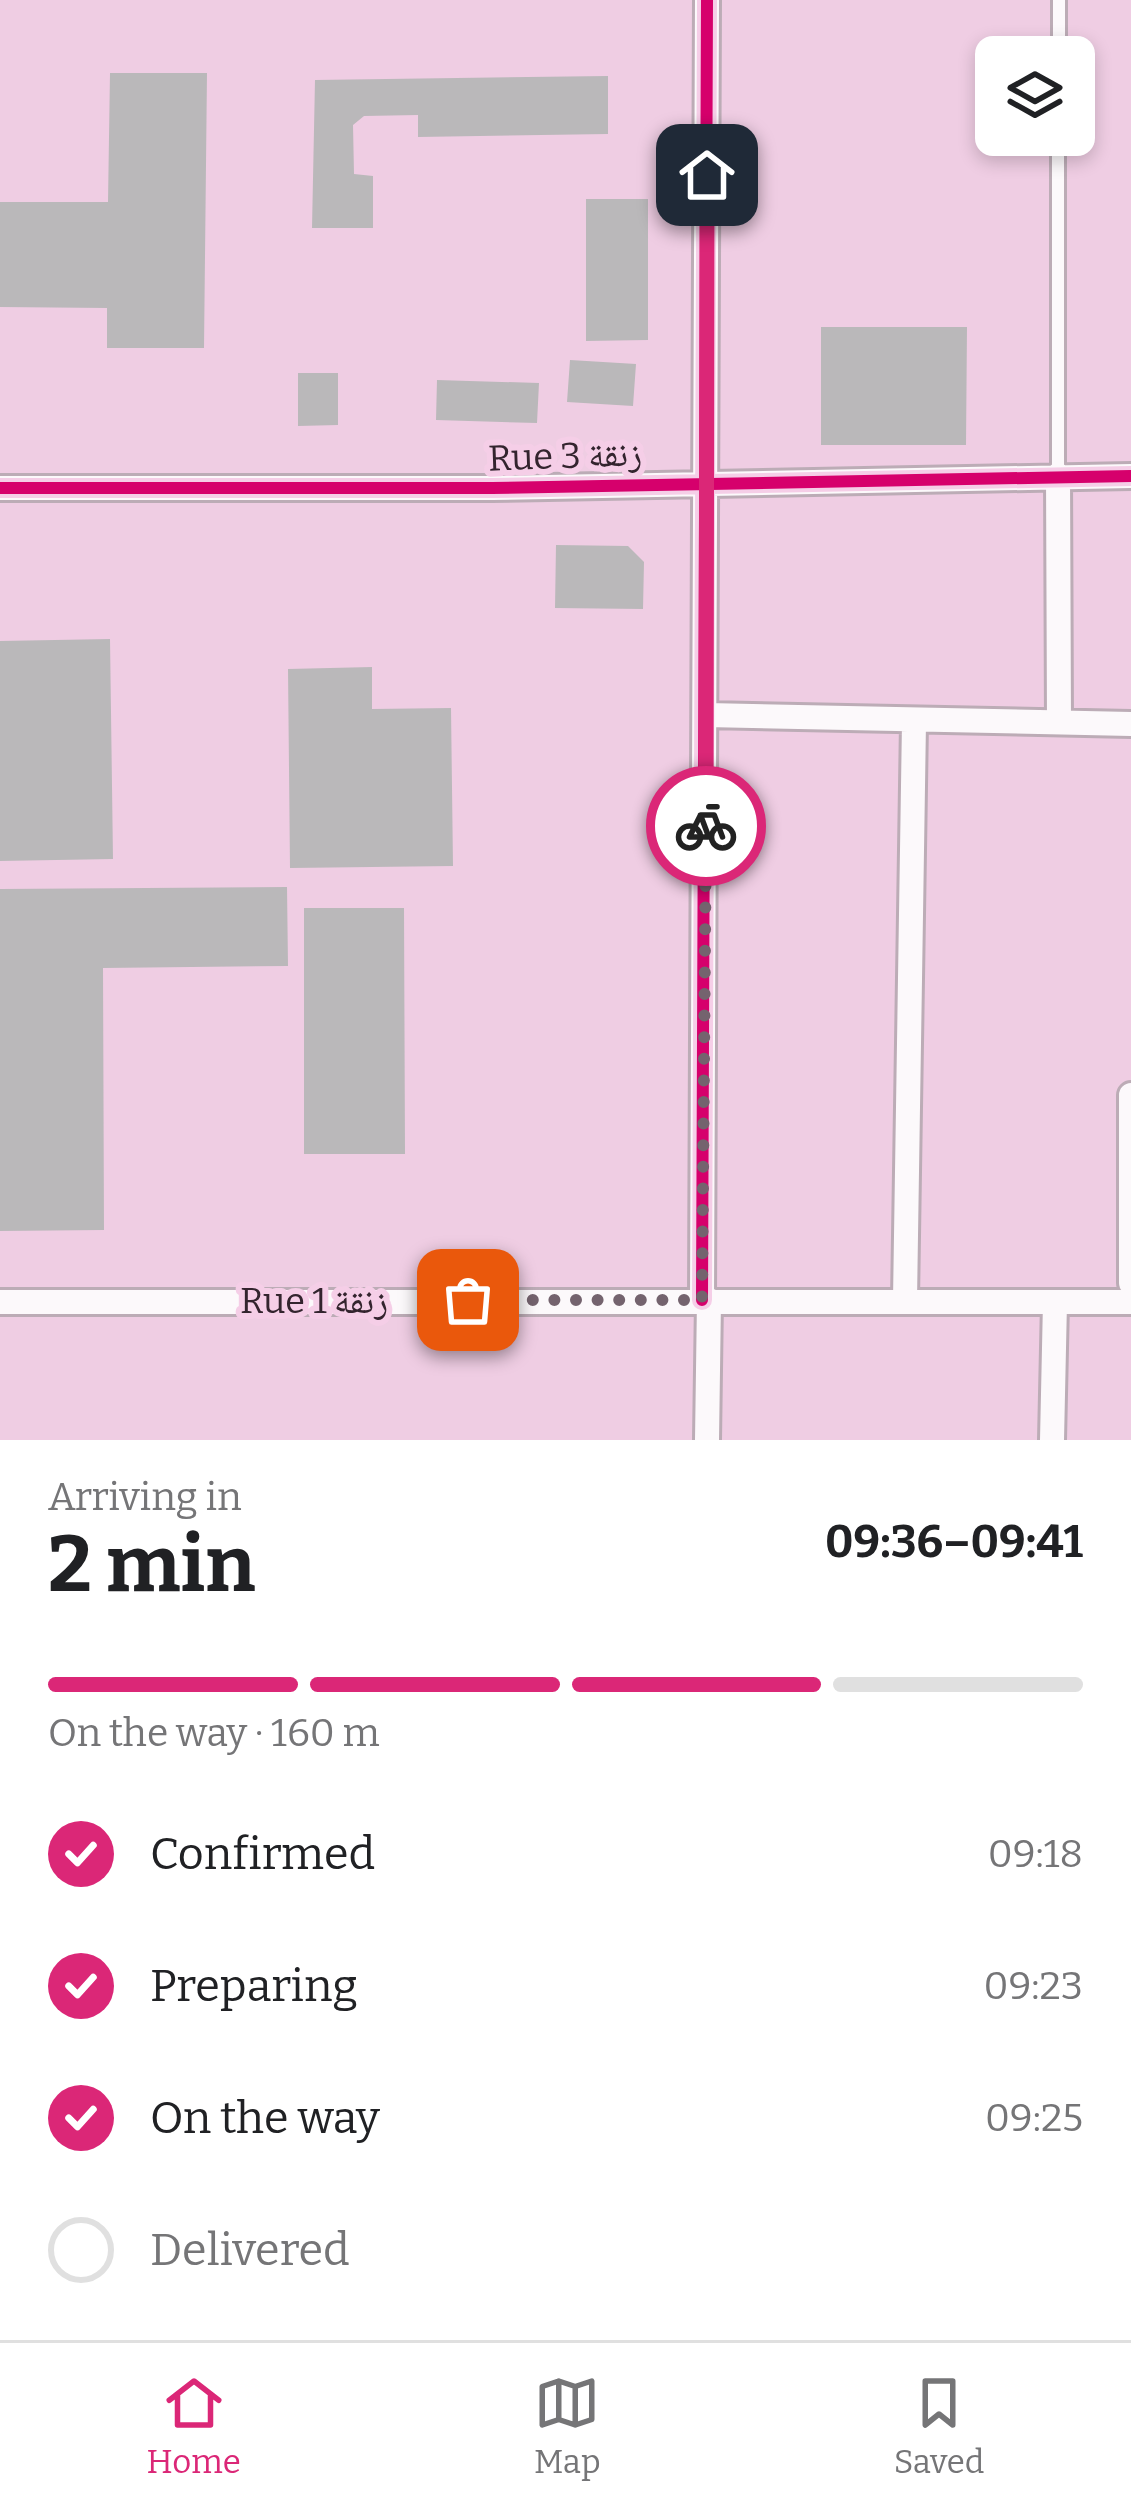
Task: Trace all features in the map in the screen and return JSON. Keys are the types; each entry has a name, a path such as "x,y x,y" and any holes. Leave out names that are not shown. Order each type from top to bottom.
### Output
{"street":[{"path":"707,0 707,1440"},
{"path":"1058,475 1059,721"},
{"name":"Rue 3 زنقة","path":"0,488 492,488 1131,476"},
{"path":"707,715 1131,724"},
{"path":"905,1300 914,722"},
{"path":"1131,1095 1131,1282"},
{"path":"1052,1440 1055,1301"},
{"name":"Rue 1 زنقة","path":"0,1302 1131,1302"}],"lane":[{"path":"1058,36 1059,0"},
{"path":"1058,156 1058,475"}],"shaded area":[{"path":"0,0 1131,0 1131,1440 0,1440"}],"building":[{"path":"110,73 207,73 204,348 107,348 107,308 0,307 0,202 108,202"},
{"path":"608,76 608,134 418,137 418,115 364,116 353,125 354,174 373,176 373,228 312,228 315,80"},
{"path":"586,199 648,199 648,340 586,341"},
{"path":"821,327 967,327 966,445 821,445"},
{"path":"570,360 636,364 633,406 567,402"},
{"path":"298,373 338,373 338,425 298,426"},
{"path":"437,380 539,383 537,423 436,420"},
{"path":"556,545 628,546 644,562 643,609 555,608"},
{"path":"110,639 113,859 0,861 0,641"},
{"path":"372,667 372,709 451,708 453,866 290,868 288,669"},
{"path":"287,887 288,966 103,968 104,1230 0,1231 0,889"},
{"path":"304,908 404,908 405,1154 304,1154"}],"cycle path":[{"path":"702,1300 707,0"},
{"path":"0,488 492,488 1131,476"}],"way so far":[{"path":"468,1300 702,1300 706,826"}],"route":[{"path":"706,826 707,175"}]}
